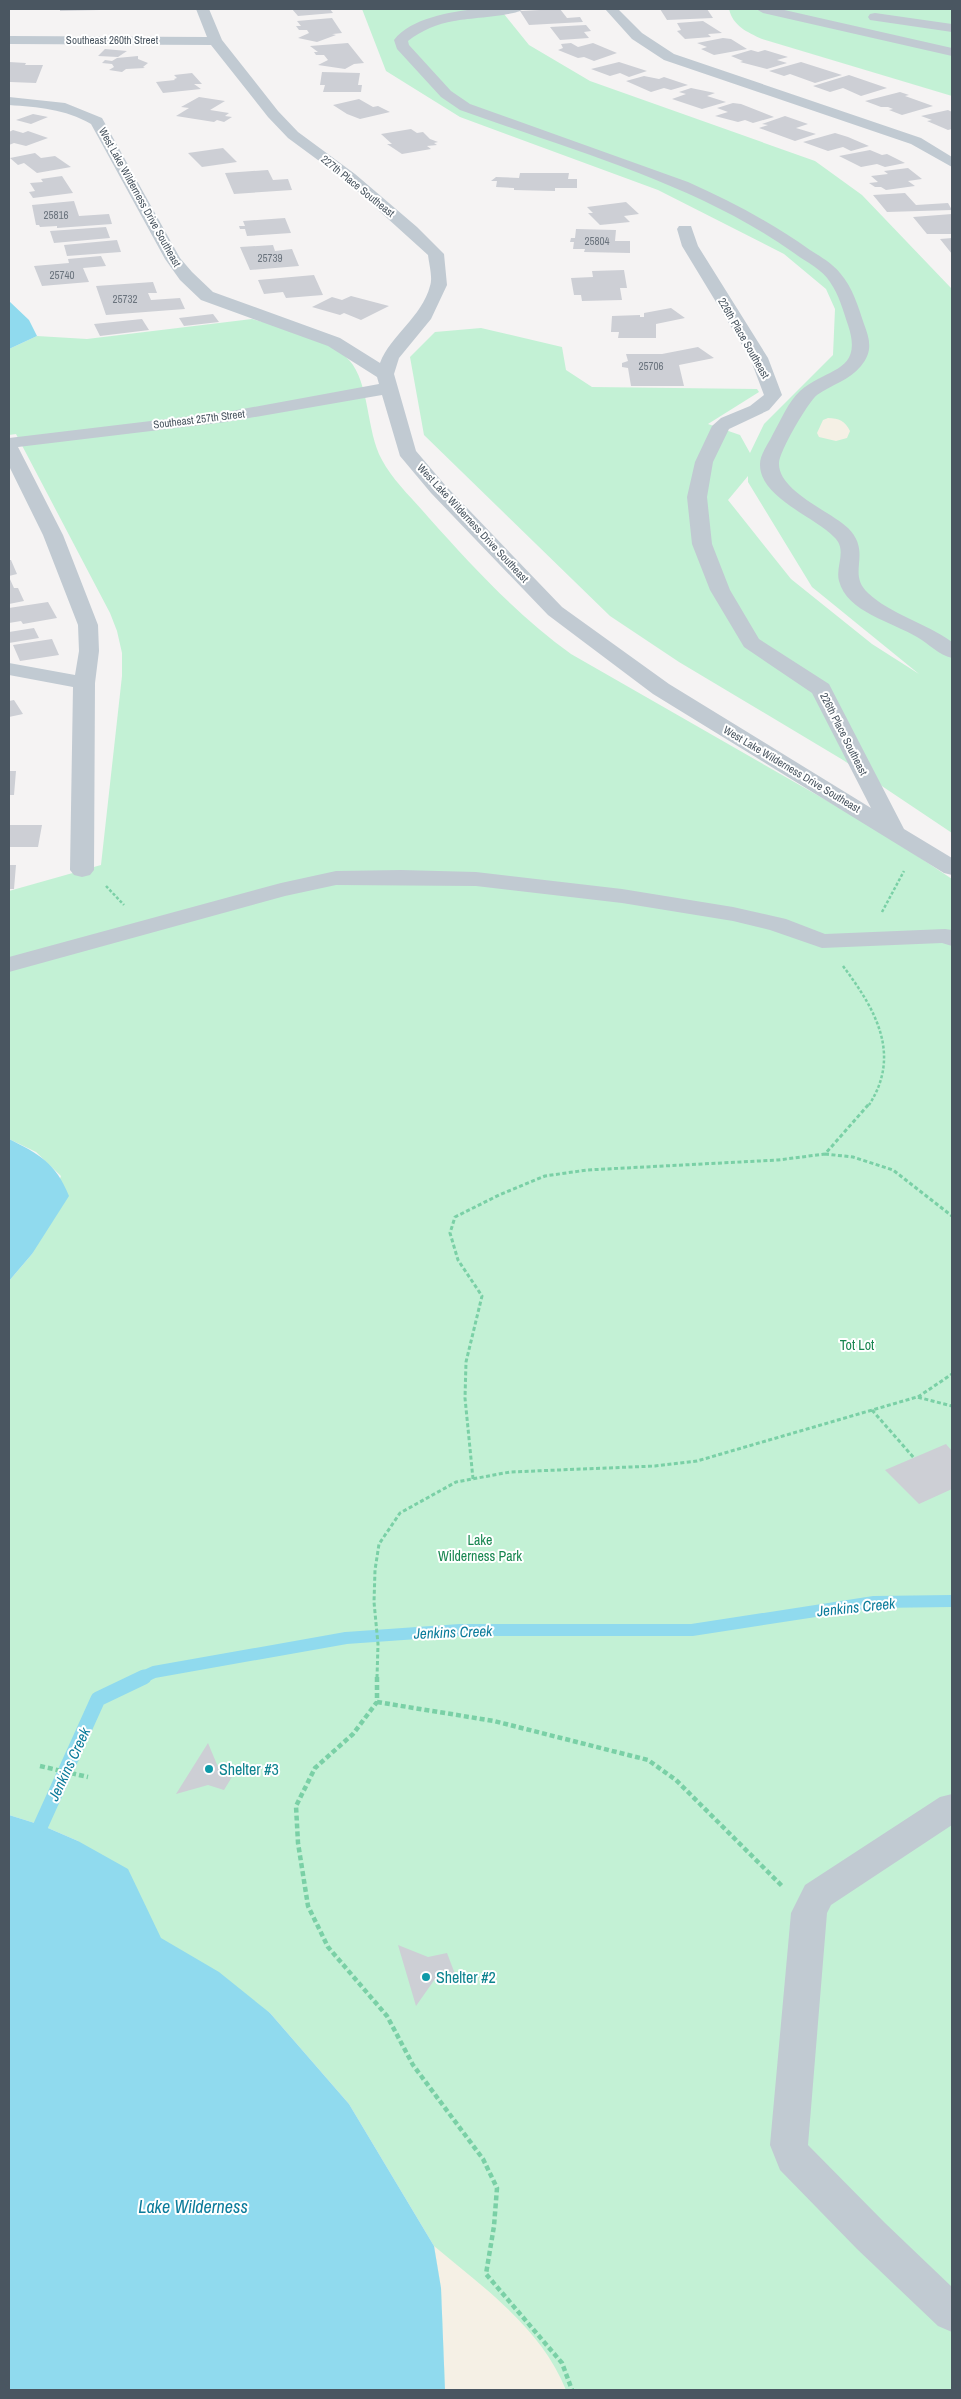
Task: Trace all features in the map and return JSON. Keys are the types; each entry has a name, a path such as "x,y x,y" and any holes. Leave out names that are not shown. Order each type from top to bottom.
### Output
{"street":[{"name":"227th Place Southeast","path":"203,9 215,41 273,114 293,135 350,177 436,254 439,285 422,319 390,358 387,381"},
{"path":"516,9 468,14 417,29 401,40 402,46 446,94 465,107 683,185 715,199 785,239 830,271 847,296 862,340 860,356 847,370 804,396 769,462 772,480 788,494 841,532 850,542 853,555 847,571 848,582 858,595 878,610 933,638 952,652"},
{"path":"611,9 630,32 669,57 916,141 952,163"},
{"path":"762,9 952,52"},
{"path":"860,14 952,28"},
{"name":"Southeast 260th Street","path":"9,40 215,41"},
{"name":"West Lake Wilderness Drive Southeast","path":"9,101 59,105 81,111 96,121 173,259 186,276 207,296 334,342 387,381 407,452 438,489 555,611 661,690 952,868"},
{"name":"226th Place Southeast","path":"685,230 690,246 759,358 773,395 769,402 762,407 721,426 704,462 697,497 702,544 720,590 751,643 821,690 894,831"},
{"name":"Southeast 257th Street","path":"9,443 226,417 387,381"},
{"path":"9,448 54,535 88,625 89,651 84,683 82,870"},
{"path":"9,669 84,683"},
{"path":"9,965 281,890 336,878 476,879 690,906 777,924 822,941 946,936 952,940"},
{"path":"952,1807 818,1896 809,1913 790,2145 794,2158 871,2236 952,2313"}],"path":[{"path":"868,939 917,846"},
{"path":"82,870 109,887 145,927"},
{"path":"822,941 870,1003 881,1025 884,1047 881,1084 865,1110 825,1154"},
{"path":"473,1479 465,1398 466,1362 482,1296 458,1260 450,1233 455,1217 499,1195 545,1176 587,1170 778,1160 825,1154 853,1158 893,1170 952,1216"},
{"path":"572,2390 562,2363 486,2274 494,2226 497,2188 483,2159 413,2065 387,2016 328,1948 308,1906 298,1843 296,1806 315,1768 353,1734 377,1702 378,1644 375,1570 379,1544 400,1514 456,1482 510,1472 654,1466 696,1461 917,1397 952,1374"},
{"path":"917,1397 952,1406"},
{"path":"872,1410 914,1458"},
{"path":"377,1702 494,1721 648,1760 676,1780 809,1913"},
{"path":"40,1766 88,1776"}],"green space":[{"path":"362,9 500,9 529,45 590,81 815,161 862,195 951,288 952,833 843,760 679,662 610,616 424,435 410,357 435,332 481,328 562,347 566,370 592,387 757,389 759,392 708,424 740,435 750,453 764,424 833,355 835,309 826,289 784,254 658,190 460,117 386,71","holes":["748,476 748,482 812,587 919,674 872,644 791,579 728,500"]},
{"path":"729,9 952,9 952,96 762,39 737,24"},
{"name":"Lake Wilderness Park","path":"252,319 316,338 339,351 349,360 361,381 377,448 392,476 479,573 551,639 571,654 880,831 952,879 952,2390 445,2390 441,2288 434,2246 349,2104 270,2013 152,1937 78,1841 41,1825 9,1815 9,1281 32,1254 61,1176 36,1152 9,1139 9,891 101,865 122,676 122,653 117,631 110,613 16,434 9,435 9,349 37,336 87,339"}],"sand":[{"path":"828,418 844,422 850,431 847,438 836,441 819,437 817,433 823,420"},
{"path":"434,2246 491,2293 527,2328 555,2368 566,2390 445,2390 441,2288"}],"water":[{"path":"9,301 29,320 37,336 9,349"},
{"path":"9,1139 38,1155 52,1167 69,1196 32,1254 9,1281"},
{"name":"Lake Wilderness","path":"9,1815 41,1825 78,1841 128,1869 161,1938 219,1972 270,2013 349,2104 434,2246 441,2288 445,2390 9,2390"}],"building":[{"path":"60,9 100,9 100,10 60,11"},
{"path":"292,9 330,9 333,13 298,16"},
{"path":"560,9 567,18 580,17 583,22 529,25 520,11"},
{"path":"660,9 707,9 713,18 667,20"},
{"path":"332,18 342,33 332,34 336,35 317,42 298,38 309,33 307,30 299,30 296,26 301,26 297,21"},
{"path":"703,21 722,33 708,34 711,37 685,39 677,31 681,30 677,23"},
{"path":"586,25 591,31 584,32 589,38 560,40 550,27"},
{"path":"723,38 731,39 747,49 714,55 701,49 707,47 697,43"},
{"path":"348,43 364,63 354,64 345,69 318,65 328,60 324,55 316,55 314,52 318,52 310,46"},
{"path":"571,43 578,47 593,43 617,53 594,61 584,57 578,58 558,50 563,48 561,44"},
{"path":"105,49 127,51 118,57 98,56"},
{"path":"751,50 758,52 765,50 788,57 777,60 787,63 767,69 740,62 743,61 731,56"},
{"path":"138,56 138,59 148,63 143,67 145,68 126,69 122,72 109,70 114,67 112,64 102,63 105,60 112,61 117,58"},
{"path":"9,62 26,63 25,65 43,65 36,83 10,82"},
{"path":"619,62 647,71 629,77 620,73 610,76 591,69"},
{"path":"801,62 842,75 815,83 790,74 784,76 769,71"},
{"path":"322,72 360,73 358,85 362,85 361,92 323,92 325,85 320,85"},
{"path":"192,73 202,84 194,84 201,89 163,93 156,82 175,80 177,78 174,75"},
{"path":"849,75 887,88 861,96 843,88 830,92 813,86"},
{"path":"644,76 659,79 664,77 688,85 671,90 664,88 651,92 626,81"},
{"path":"691,88 715,93 707,96 726,102 702,109 672,99 686,94 679,92"},
{"path":"900,92 909,95 905,96 933,106 902,115 889,110 893,109 881,107 865,101"},
{"path":"199,97 225,101 210,110 229,113 225,116 232,117 224,122 217,120 214,122 176,116 189,108 181,107"},
{"path":"359,99 373,107 378,106 390,112 360,119 347,114 333,105"},
{"path":"733,103 741,104 774,117 753,123 745,120 738,122 715,116 728,112 717,108"},
{"path":"948,110 952,112 952,129 948,130 927,121 932,120 921,116"},
{"path":"33,114 48,117 31,124 16,120"},
{"path":"785,116 808,124 796,128 816,134 795,141 759,128 768,125 762,124"},
{"path":"411,129 417,133 423,132 430,139 438,142 434,143 437,145 427,146 431,149 402,154 387,144 392,144 381,134"},
{"path":"13,130 23,133 28,131 48,138 26,146 14,143 9,145 9,132"},
{"path":"835,133 869,146 851,151 843,147 828,151 803,142"},
{"path":"223,148 237,162 202,167 188,153"},
{"path":"870,150 882,155 887,154 905,163 885,167 877,164 861,167 839,156"},
{"path":"35,153 41,158 55,156 71,167 37,173 24,163 18,165 10,158"},
{"path":"908,168 922,179 908,181 915,186 886,190 869,183 878,182 871,176 888,174 884,171"},
{"path":"268,170 273,180 288,179 292,190 234,194 225,173"},
{"path":"520,173 569,173 568,179 577,179 577,188 555,188 555,191 514,190 514,188 496,187 497,181 491,181 496,177 519,178"},
{"path":"62,176 73,193 33,198 29,192 35,191 30,183 43,182 41,179"},
{"path":"905,193 916,205 948,203 952,210 887,212 873,195"},
{"path":"74,201 79,216 109,214 112,224 57,228 57,226 40,227 36,225 32,205"},
{"path":"626,202 639,214 624,216 630,222 600,225 588,213 593,213 587,207"},
{"path":"952,214 952,234 927,234 913,217"},
{"path":"285,218 291,233 247,236 245,229 240,229 239,226 245,226 243,221"},
{"path":"106,227 110,238 54,243 50,231"},
{"path":"576,229 616,230 615,241 630,241 630,253 584,252 585,249 573,249 574,242 570,242 571,238 575,238"},
{"path":"952,238 952,254 940,239"},
{"path":"117,240 121,252 67,256 64,245"},
{"path":"273,245 275,251 292,249 299,266 250,270 240,247"},
{"path":"101,256 106,266 83,268 89,282 42,286 34,266 69,263 68,259"},
{"path":"624,270 627,288 620,288 622,300 582,301 581,295 574,295 571,278 593,277 592,271"},
{"path":"314,275 323,295 286,298 283,292 264,294 258,280"},
{"path":"153,282 157,293 148,293 151,300 180,298 185,309 106,315 96,286"},
{"path":"351,296 389,306 361,320 344,313 340,315 312,307 332,297 342,300"},
{"path":"671,308 685,318 656,324 656,338 618,338 619,332 611,332 612,316 640,315 640,317 644,317 644,313"},
{"path":"213,314 219,322 184,326 179,318"},
{"path":"142,319 149,330 100,336 94,324"},
{"path":"698,347 714,358 679,365 684,386 631,386 628,368 622,367 622,363 628,361 626,354 662,354"},
{"path":"9,560 11,560 17,574 9,576"},
{"path":"9,577 14,588 18,588 24,601 9,604"},
{"path":"48,602 57,618 23,624 21,621 9,623 9,608"},
{"path":"34,628 39,638 9,643 9,632"},
{"path":"52,639 59,655 20,661 13,645"},
{"path":"14,700 23,714 9,717 9,701"},
{"path":"9,771 16,771 14,795 9,795"},
{"path":"9,825 42,825 38,847 9,847"},
{"path":"9,865 16,865 14,889 9,889"},
{"path":"946,1444 952,1451 952,1489 919,1504 885,1470"},
{"name":"Shelter #3","path":"208,1743 218,1767 235,1772 224,1790 208,1785 176,1794"},
{"name":"Shelter #2","path":"398,1945 428,1957 447,1953 455,1974 435,1979 416,2006"}],"waterway":[{"name":"Jenkins Creek","path":"141,1678 154,1672 346,1638 460,1630 692,1630 874,1602 952,1601"},
{"name":"Jenkins Creek","path":"41,1825 98,1699 144,1677"}],"place":[{"name":"Shelter #3","path":"209,1769"},
{"name":"Shelter #2","path":"426,1977"}],"park label":[{"name":"Tot Lot","path":"857,1345"}]}
